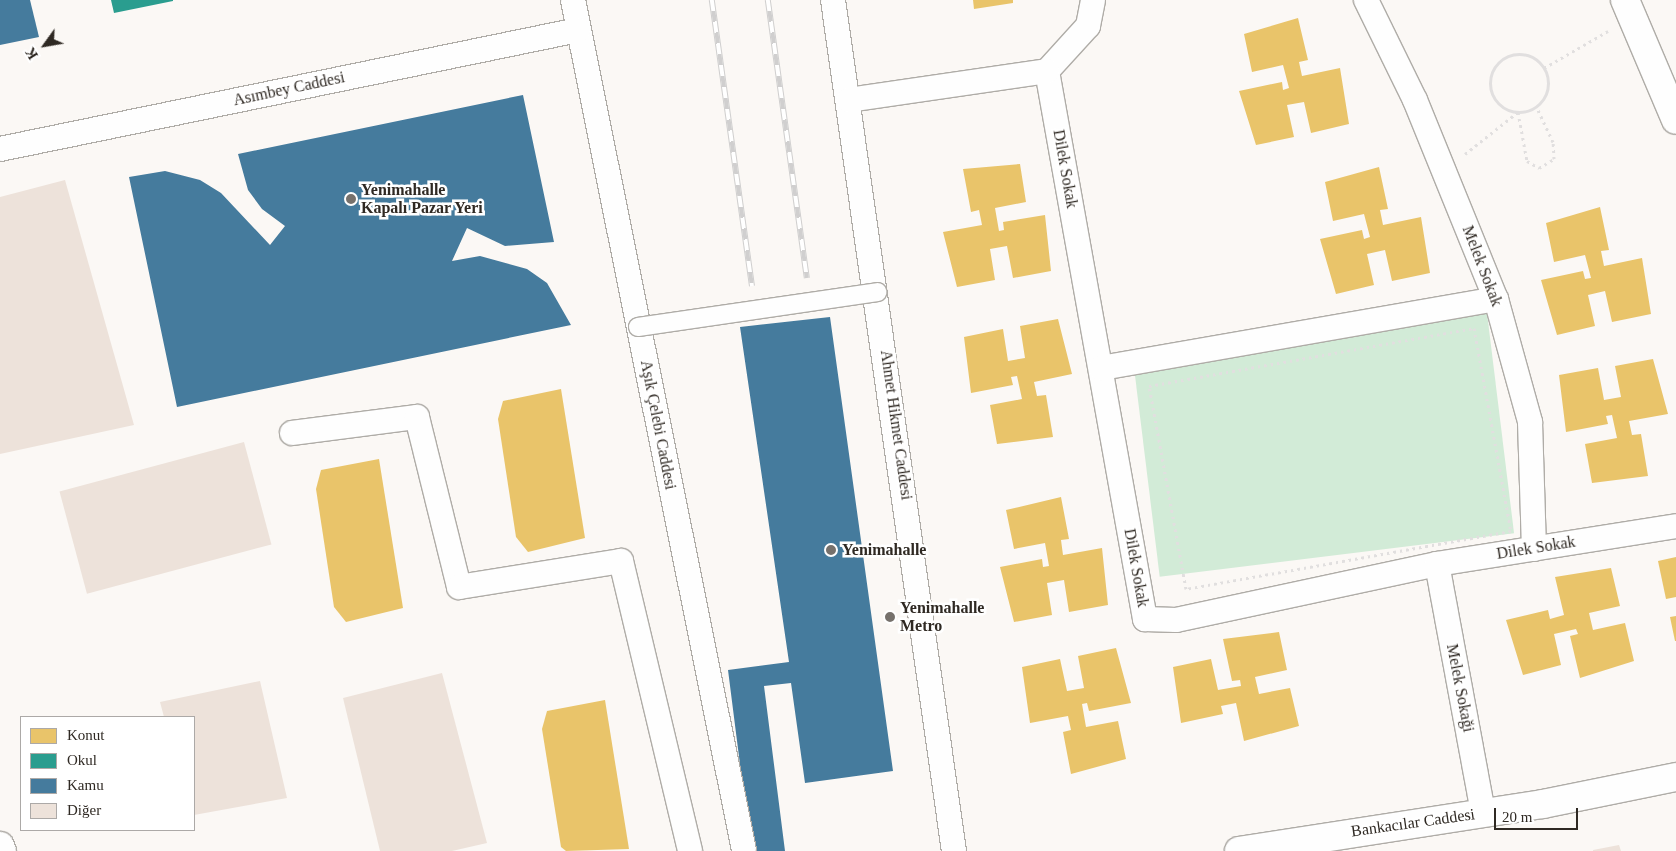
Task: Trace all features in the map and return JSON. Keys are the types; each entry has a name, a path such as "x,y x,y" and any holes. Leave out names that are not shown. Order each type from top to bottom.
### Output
{"main road":[{"path":"1629,9 1676,120"},
{"name":"Bankacılar Caddesi","path":"1238,851 1484,813 1676,777"},
{"path":"0,846 2,851"}],"street":[{"name":"Aşık Çelebi Caddesi","path":"573,0 744,850"},
{"name":"Ahmet Hikmet Caddesi","path":"833,0 878,292 954,851"},
{"path":"849,100 1048,71 1088,26 1093,0"},
{"name":"Melek Sokak","path":"1366,0 1444,171 1496,299 1530,422 1534,549"},
{"name":"Asımbey Caddesi","path":"0,149 578,30"},
{"name":"Dilek Sokak","path":"1048,71 1145,619 1176,620 1437,564 1676,526"},
{"path":"638,327 878,292"},
{"path":"1101,368 1496,299"},
{"path":"292,433 417,417 460,587 621,560 690,851"},
{"name":"Melek Sokaği","path":"1437,564 1484,813"}],"path":[{"path":"1544,68 1629,9"},
{"path":"1444,171 1518,112 1536,106 1548,84 1544,68 1519,54 1494,68 1490,77 1494,96 1518,112 1527,160 1538,168 1554,159 1553,142 1536,106"},
{"path":"1474,328 1511,530 1186,589 1148,386 1474,328"}],"green space":[{"path":"1487,313 1514,533 1160,577 1133,357"}],"building: Konut":[{"path":"973,0 1013,0 1013,3 974,9"},
{"path":"1298,18 1308,60 1299,62 1302,76 1340,68 1349,124 1311,133 1304,102 1287,105 1294,137 1256,145 1239,91 1282,82 1283,90 1289,88 1283,65 1252,72 1244,34"},
{"path":"1020,164 1026,202 995,208 999,231 1004,230 1003,222 1045,215 1051,271 1013,278 1007,246 990,249 995,280 957,287 943,232 982,225 979,210 971,212 963,169"},
{"path":"1379,167 1388,209 1380,210 1383,225 1421,217 1430,273 1392,281 1385,250 1367,254 1374,285 1336,294 1320,239 1362,230 1364,239 1370,237 1364,214 1333,221 1325,182"},
{"path":"1600,207 1609,250 1601,251 1604,266 1642,258 1651,314 1612,322 1605,291 1588,295 1595,326 1557,335 1541,280 1583,271 1585,279 1591,278 1585,255 1554,262 1546,223"},
{"path":"1058,319 1072,374 1034,382 1037,396 1046,395 1053,437 997,444 990,405 1022,399 1017,376 1011,377 1013,385 971,393 964,337 1003,329 1008,361 1025,358 1020,326"},
{"path":"1653,359 1668,414 1629,421 1632,435 1641,434 1648,476 1592,483 1585,444 1617,438 1612,415 1606,416 1608,424 1566,432 1559,375 1598,368 1604,400 1621,397 1615,366"},
{"path":"561,389 585,538 528,552 516,537 498,419 503,401"},
{"path":"379,459 403,608 346,622 334,607 316,489 321,470"},
{"path":"1061,497 1069,539 1061,540 1063,555 1102,548 1108,605 1069,612 1064,580 1047,583 1052,615 1014,622 1000,567 1042,559 1043,567 1049,566 1045,543 1014,549 1006,510"},
{"path":"1676,557 1676,597 1666,599 1658,561"},
{"path":"1611,568 1620,606 1589,613 1593,630 1625,623 1634,661 1580,678 1570,636 1578,634 1576,629 1554,634 1561,665 1523,675 1506,620 1548,610 1550,619 1564,615 1555,577"},
{"path":"1676,616 1676,641 1675,641 1670,617"},
{"path":"1279,632 1287,670 1255,677 1259,694 1290,688 1299,726 1244,741 1236,703 1221,706 1223,714 1181,723 1173,667 1211,659 1218,690 1241,686 1240,680 1232,681 1223,639"},
{"path":"1116,648 1131,703 1089,711 1087,703 1082,704 1086,727 1118,721 1126,759 1071,774 1063,732 1071,730 1068,716 1030,723 1022,667 1060,659 1067,691 1084,688 1078,656"},
{"path":"605,700 629,849 566,851 561,847 542,729 547,711"}],"building: Okul":[{"path":"111,0 173,0 173,1 114,13"}],"building: Kamu":[{"path":"0,0 30,0 39,37 0,45"},
{"path":"523,95 554,242 505,246 467,228 452,261 480,256 527,269 547,283 571,325 177,407 129,177 165,171 200,180 221,193 270,245 285,226 262,209 248,190 238,154"},
{"path":"830,317 893,771 805,783 791,683 764,686 785,851 751,851 728,670 789,662 740,327"}],"building: Diğer":[{"path":"65,180 134,425 0,454 0,197"},
{"path":"244,442 271,544 87,594 60,491"},
{"path":"442,673 487,843 452,851 380,851 343,698"},
{"path":"260,681 287,798 195,815 195,716 164,716 160,702"},
{"path":"1619,845 1621,851 1593,851 1593,850"}],"railway":[{"path":"712,0 752,286"},
{"path":"768,0 807,278"}],"place":[{"name":"Yenimahalle Kapalı Pazar Yeri","path":"351,199"},
{"name":"Yenimahalle","path":"831,550"},
{"name":"Yenimahalle Metro","path":"890,617"}]}
